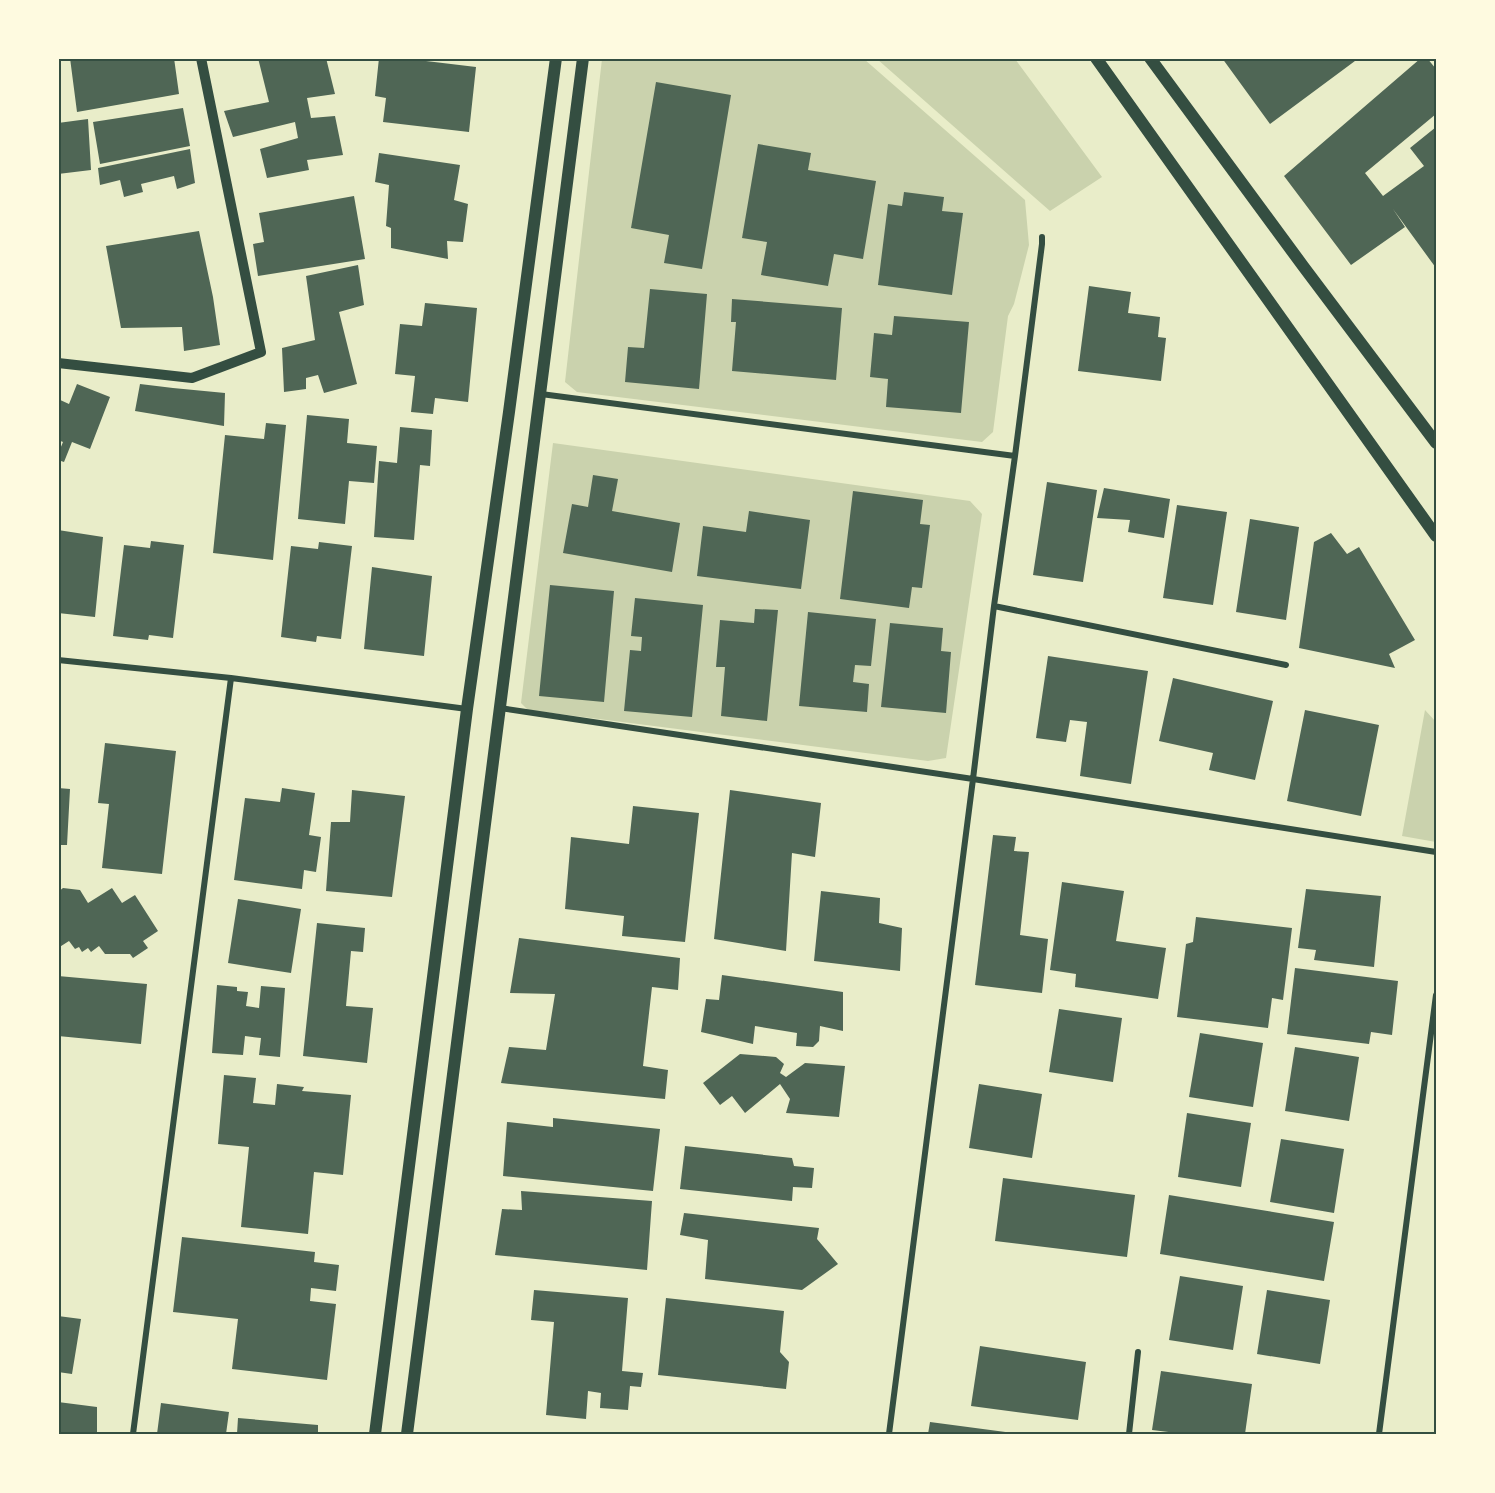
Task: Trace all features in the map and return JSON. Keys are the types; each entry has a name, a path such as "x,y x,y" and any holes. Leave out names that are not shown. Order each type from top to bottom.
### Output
{"main road":[{"path":"375,1434 467,709 556,58"},
{"path":"406,1434 583,58"},
{"path":"1096,58 1437,536"},
{"path":"1150,58 1437,443"}],"street":[{"path":"58,363 192,378 261,352 201,58"},
{"path":"889,1434 1042,237"},
{"path":"541,394 1015,456"},
{"path":"994,606 1286,665"},
{"path":"58,660 231,678 467,709"},
{"path":"133,1434 231,678"},
{"path":"500,708 1437,852"},
{"path":"1379,1434 1437,995"},
{"path":"1129,1434 1138,1352"}],"green space":[{"path":"602,59 864,59 1025,200 1029,245 1014,304 1008,316 993,432 982,442 577,392 565,382"},
{"path":"877,59 1015,59 1102,177 1050,211"},
{"path":"553,443 970,501 982,514 946,758 928,761 528,710 521,703"},
{"path":"1425,710 1436,722 1436,842 1402,836"}],"building":[{"path":"70,58 174,58 179,94 77,112"},
{"path":"258,58 326,58 335,94 307,98 311,118 335,116 343,155 307,160 309,170 267,178 260,149 298,138 295,122 233,137 224,111 269,102"},
{"path":"379,58 401,58 476,67 469,132 383,122 386,98 375,96"},
{"path":"1222,58 1359,58 1270,124"},
{"path":"1421,58 1427,58 1436,69 1436,114 1365,173 1383,196 1424,166 1410,148 1436,127 1436,268 1393,209 1405,227 1351,265 1284,176"},
{"path":"656,82 731,95 702,269 664,263 669,235 631,228"},
{"path":"183,108 190,146 100,164 93,122"},
{"path":"88,119 91,170 58,174 58,123"},
{"path":"758,144 811,153 808,170 876,181 863,259 834,254 828,286 761,275 767,242 742,238"},
{"path":"190,149 195,183 177,189 174,176 141,184 143,192 124,197 120,180 100,185 98,168"},
{"path":"379,153 460,165 454,200 468,204 463,242 447,241 448,259 391,248 391,228 386,226 389,185 375,182"},
{"path":"904,192 944,197 942,211 963,213 952,295 878,285 888,204 902,206"},
{"path":"354,196 365,259 258,276 253,244 264,242 259,213"},
{"path":"199,231 213,297 220,345 184,351 182,327 121,328 106,246"},
{"path":"358,265 364,305 339,312 357,384 324,393 318,375 306,378 306,389 284,392 282,348 315,340 306,276"},
{"path":"1089,286 1131,292 1128,313 1160,317 1158,337 1166,338 1161,381 1078,371"},
{"path":"650,289 707,294 699,389 625,382 628,347 644,348"},
{"path":"732,299 842,308 836,380 732,371 736,322 731,322"},
{"path":"425,303 477,308 468,402 435,398 433,414 411,412 415,376 395,374 400,324 422,326"},
{"path":"894,316 969,322 961,413 886,407 888,379 870,377 874,333 892,335"},
{"path":"77,384 110,397 90,449 72,442 64,462 58,460 63,442 58,440 58,399 69,404"},
{"path":"140,384 225,393 224,426 135,411"},
{"path":"307,415 349,419 347,443 377,446 374,483 349,481 345,524 298,519"},
{"path":"266,423 286,425 273,560 213,553 225,435 264,439"},
{"path":"400,427 432,430 430,466 420,465 414,540 374,537 379,461 397,463"},
{"path":"593,475 618,479 612,511 680,523 672,572 563,553 572,504 588,507"},
{"path":"1047,482 1097,490 1083,582 1033,575"},
{"path":"1104,488 1170,499 1164,538 1128,532 1130,520 1097,518"},
{"path":"853,491 923,500 920,524 930,525 922,588 912,587 909,608 840,599"},
{"path":"1177,505 1227,512 1213,605 1163,598"},
{"path":"749,511 810,520 801,589 697,576 703,526 746,532"},
{"path":"1250,519 1299,527 1286,620 1236,612"},
{"path":"58,530 103,537 95,617 58,613"},
{"path":"1331,533 1347,554 1359,547 1415,640 1389,654 1395,668 1299,648 1314,542"},
{"path":"151,541 184,545 173,638 149,635 148,640 113,636 124,545 150,548"},
{"path":"319,542 352,546 341,639 317,636 316,642 281,637 291,546 318,549"},
{"path":"372,567 432,576 424,656 364,649"},
{"path":"550,585 614,591 604,702 539,696"},
{"path":"635,598 703,605 692,717 624,711 630,650 641,651 642,637 631,636"},
{"path":"755,609 778,610 767,721 721,716 725,667 716,667 720,620 754,623"},
{"path":"808,612 876,619 871,666 855,665 853,682 869,684 867,712 799,706"},
{"path":"890,623 943,628 941,651 951,652 946,713 881,707"},
{"path":"1048,656 1148,671 1131,784 1080,776 1087,722 1070,720 1066,742 1036,738"},
{"path":"1173,678 1273,701 1255,780 1209,770 1213,753 1159,741"},
{"path":"1305,710 1379,725 1361,816 1287,801"},
{"path":"105,743 176,751 162,874 102,868 109,804 98,803"},
{"path":"58,788 70,789 67,845 58,845"},
{"path":"282,788 315,793 309,835 321,837 316,872 304,870 302,889 234,880 245,798 280,802"},
{"path":"352,790 405,796 392,897 326,891 331,822 350,822"},
{"path":"730,790 821,803 815,857 792,853 786,951 714,939"},
{"path":"633,806 699,813 685,942 622,936 624,916 565,909 571,837 629,844"},
{"path":"993,835 1016,837 1014,851 1029,852 1020,935 1048,939 1042,993 975,985"},
{"path":"1062,882 1124,891 1116,941 1166,948 1158,999 1075,987 1076,974 1050,970"},
{"path":"63,888 80,890 88,903 112,888 122,903 135,895 158,931 143,941 148,948 133,958 130,954 105,954 99,946 91,952 88,948 82,952 79,947 75,949 69,941 58,948 58,892"},
{"path":"1306,889 1381,896 1374,967 1314,960 1316,950 1298,948"},
{"path":"821,891 880,898 879,923 902,928 900,971 814,961"},
{"path":"238,899 301,909 291,973 228,963"},
{"path":"1196,917 1292,928 1283,1000 1272,998 1268,1028 1177,1017 1186,944 1193,942"},
{"path":"317,923 365,928 363,952 351,951 346,1006 373,1008 367,1063 303,1056"},
{"path":"519,938 680,958 678,990 652,987 643,1066 668,1070 665,1099 501,1083 509,1047 546,1050 555,994 510,993"},
{"path":"1295,968 1398,981 1392,1035 1371,1032 1369,1044 1287,1034"},
{"path":"722,975 843,992 843,1031 820,1026 819,1041 813,1047 796,1046 797,1033 755,1026 753,1044 701,1032 706,999 719,1000"},
{"path":"58,976 147,984 141,1044 58,1036"},
{"path":"217,985 237,987 237,991 248,992 246,1006 259,1008 261,986 285,988 280,1057 259,1055 261,1038 245,1036 243,1055 212,1053"},
{"path":"1059,1009 1122,1018 1113,1082 1049,1072"},
{"path":"1200,1033 1263,1043 1253,1107 1189,1097"},
{"path":"1295,1047 1359,1057 1349,1121 1285,1111"},
{"path":"740,1054 776,1057 784,1064 780,1073 786,1077 805,1063 845,1066 839,1117 786,1113 790,1099 780,1084 745,1113 732,1096 720,1105 703,1083"},
{"path":"224,1075 256,1078 253,1103 275,1105 277,1084 304,1087 302,1091 351,1095 343,1175 314,1172 308,1234 241,1227 249,1147 218,1144"},
{"path":"979,1084 1042,1094 1032,1158 969,1148"},
{"path":"1187,1113 1251,1123 1241,1187 1178,1177"},
{"path":"553,1118 660,1129 653,1191 503,1176 507,1122 553,1127"},
{"path":"1281,1139 1344,1149 1334,1213 1270,1202"},
{"path":"685,1146 792,1158 794,1166 814,1168 812,1188 793,1187 792,1201 680,1189"},
{"path":"1003,1178 1135,1195 1127,1257 995,1241"},
{"path":"521,1191 652,1201 647,1270 495,1255 502,1209 522,1210"},
{"path":"1169,1195 1334,1222 1324,1281 1160,1254"},
{"path":"684,1213 819,1228 817,1239 838,1264 802,1290 705,1279 708,1240 680,1235"},
{"path":"182,1237 315,1252 314,1262 339,1265 336,1291 311,1288 310,1301 336,1304 327,1380 232,1369 238,1319 173,1312"},
{"path":"1180,1276 1243,1286 1233,1350 1169,1340"},
{"path":"534,1290 628,1298 622,1371 643,1373 641,1387 630,1386 628,1410 600,1408 601,1393 588,1391 586,1419 546,1415 554,1322 531,1320"},
{"path":"1267,1290 1330,1300 1320,1364 1257,1354"},
{"path":"666,1298 784,1311 780,1352 789,1362 786,1389 658,1375"},
{"path":"58,1316 81,1319 72,1374 58,1372"},
{"path":"980,1346 1086,1362 1078,1420 971,1406"},
{"path":"1161,1371 1252,1384 1245,1434 1185,1434 1152,1430"},
{"path":"58,1402 97,1407 97,1434 58,1434"},
{"path":"161,1403 229,1412 226,1434 157,1434"},
{"path":"238,1418 318,1425 318,1434 237,1434"},
{"path":"930,1422 1013,1433 1013,1434 928,1434"}]}
